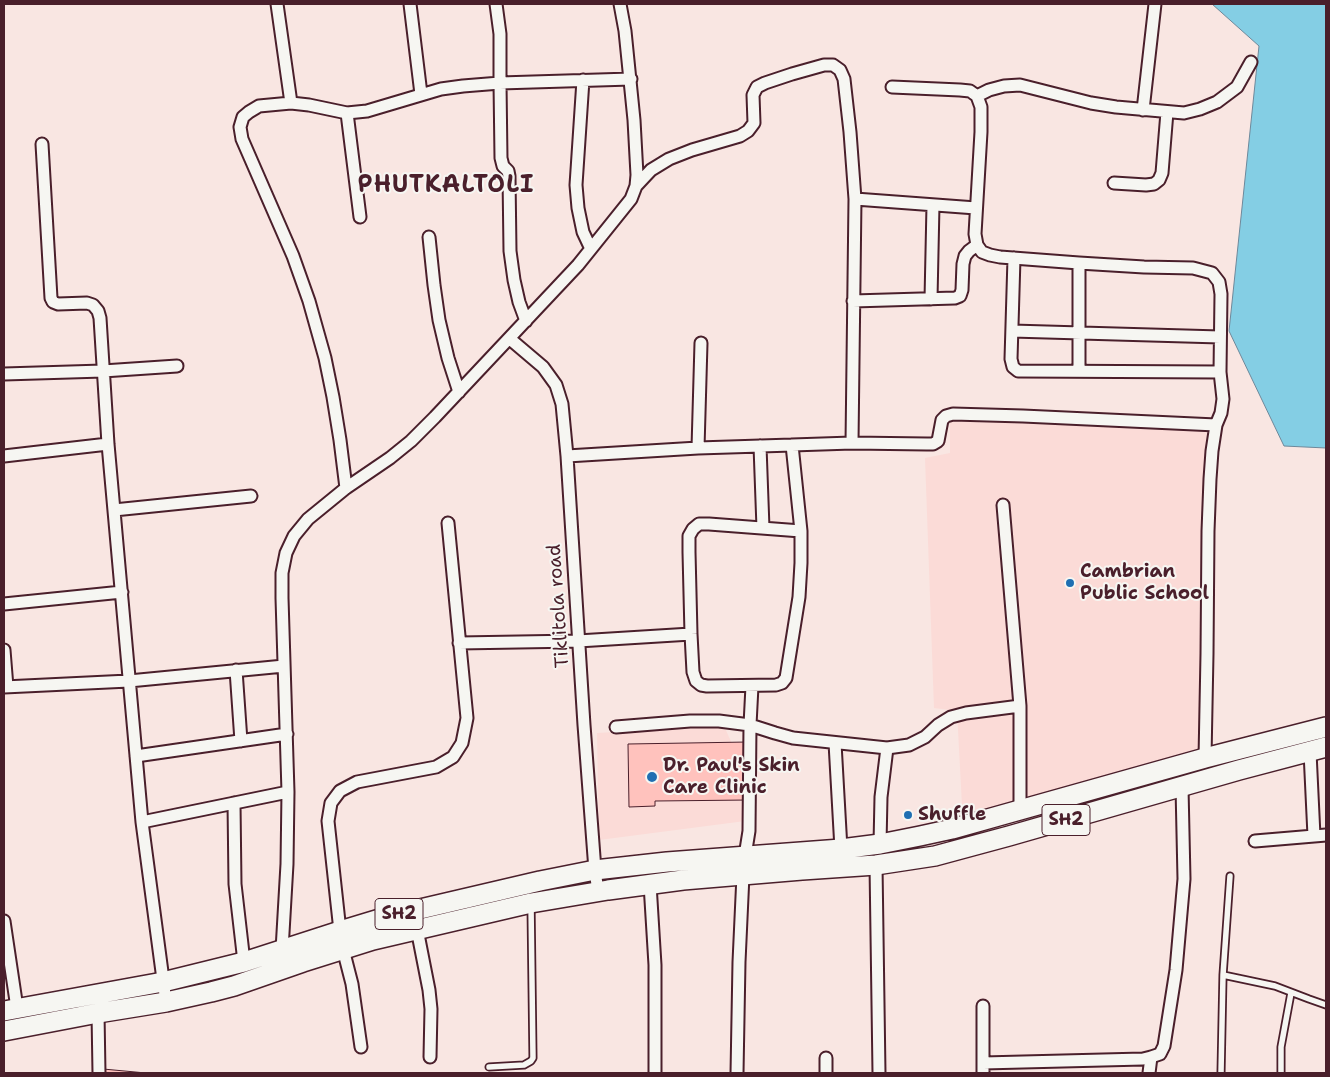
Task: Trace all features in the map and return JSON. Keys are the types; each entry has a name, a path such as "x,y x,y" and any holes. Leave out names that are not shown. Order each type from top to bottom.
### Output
{"main road":[{"name":"SH2","path":"4,1031 166,1002 234,986 343,949 417,929 531,903 650,884 744,865 880,844 952,829 1205,758 1326,727"},
{"name":"SH2","path":"10,1010 163,982 244,962 386,917 436,904 540,880 595,870 667,862 744,865 876,865 936,856 1239,770 1318,750"}],"street":[{"path":"277,4 291,103"},
{"path":"410,4 421,94"},
{"path":"496,4 500,34 501,158 509,176 510,251 514,280 526,321"},
{"path":"282,950 287,864 288,792 282,598 282,573 286,553 294,536 308,520 346,488 411,441 459,392 510,339 591,249 631,199 636,186 637,175 631,79 626,30 620,4"},
{"path":"1144,110 1155,4"},
{"path":"977,96 1004,86 1020,85 1091,103 1184,113 1217,102 1237,87 1251,62"},
{"path":"636,186 651,170 669,159 740,136 748,131 754,123 753,95 757,87 824,65 833,65 840,70 844,79 850,132 854,199 852,443"},
{"path":"346,488 340,440 325,358 309,301 293,256 242,139 240,127 243,117 259,106 291,103 346,113 367,111 441,89 500,83 631,79"},
{"path":"583,80 576,185 583,232 591,249"},
{"path":"892,87 970,91 977,96 981,107 981,132 975,234 977,245 982,252 1014,258 1079,263 1193,268 1212,273 1218,282 1221,294 1220,372 1222,399 1216,425 1211,470 1208,530 1208,654 1205,758"},
{"path":"1114,183 1146,186 1154,184 1159,180 1162,173 1167,112"},
{"path":"346,113 360,217"},
{"path":"42,144 50,298 58,304 87,303 93,305 98,311 100,318 108,444 142,822 166,1002"},
{"path":"854,199 976,208"},
{"path":"931,299 933,205"},
{"path":"429,237 439,320 459,392"},
{"path":"853,300 931,299 960,296 965,256 977,245"},
{"path":"1014,258 1011,359 1013,367 1018,371 1220,372"},
{"path":"1079,263 1079,371"},
{"path":"1012,331 1220,337"},
{"name":"Tiklitola road","path":"510,339 543,366 556,385 562,404 598,892"},
{"path":"698,448 701,342"},
{"path":"4,374 103,371 177,366"},
{"path":"567,456 698,448 852,443 933,444 938,441 942,420 946,416 953,414 1216,425"},
{"path":"4,456 108,444"},
{"path":"792,445 800,531 801,563 799,598 786,678 776,685 701,685 696,681 693,672 691,634 689,552 690,536 693,529 699,524 709,524 800,531"},
{"path":"760,446 763,528"},
{"path":"114,510 251,496"},
{"path":"1004,505 1020,706 1020,809"},
{"path":"340,931 328,821 331,803 340,791 356,782 436,767 453,757 462,743 467,718 448,523"},
{"path":"4,604 122,592"},
{"path":"459,643 578,641 691,634"},
{"path":"4,650 6,687 130,681 284,666"},
{"path":"236,670 241,741"},
{"path":"737,1073 738,990 744,865 749,831 752,686"},
{"path":"616,727 690,721 719,721 750,725 793,738 887,748 909,745 925,737 938,725 951,717 966,713 1020,706"},
{"path":"136,756 287,734"},
{"path":"835,743 841,849"},
{"path":"880,844 881,797 887,748"},
{"path":"1314,836 1318,750"},
{"path":"983,1006 983,1068 1143,1059 1160,1054 1164,1046 1176,970 1184,879 1182,787"},
{"path":"142,822 288,792"},
{"path":"234,803 236,884 244,962"},
{"path":"1255,841 1326,835"},
{"path":"876,865 879,1073"},
{"path":"650,884 655,965 655,1073"},
{"path":"4,921 10,1010"},
{"path":"417,929 429,990 431,1010 430,1057"},
{"path":"343,949 352,984 361,1047"},
{"path":"98,1013 99,1073"},
{"path":"826,1058 826,1073"},
{"path":"1149,1073 1151,1058"}],"lane":[{"path":"1221,1073 1223,975 1230,876"},
{"path":"489,1067 524,1065 532,1062 531,903"},
{"path":"1223,975 1275,986 1326,1005"},
{"path":"1281,1073 1281,1047 1291,993"}],"shaded area":[{"name":"Cambrian Public School","path":"950,416 1214,429 1206,749 963,824 957,711 934,708 925,458 950,453"},
{"path":"724,726 754,792 753,820 599,840 597,733"}],"water":[{"path":"1212,4 1326,4 1326,448 1284,446 1229,331 1259,46"}],"building":[{"path":"748,742 749,800 655,801 655,806 629,807 628,744"},
{"path":"103,1069 146,1073 102,1073"}],"place":[{"name":"Cambrian Public School","path":"1070,583"},
{"name":"Dr. Paul's Skin Care Clinic","path":"652,777"},
{"name":"Shuffle","path":"908,815"}],"district":[{"name":"PHUTKALTOLI","path":"446,186"}]}
